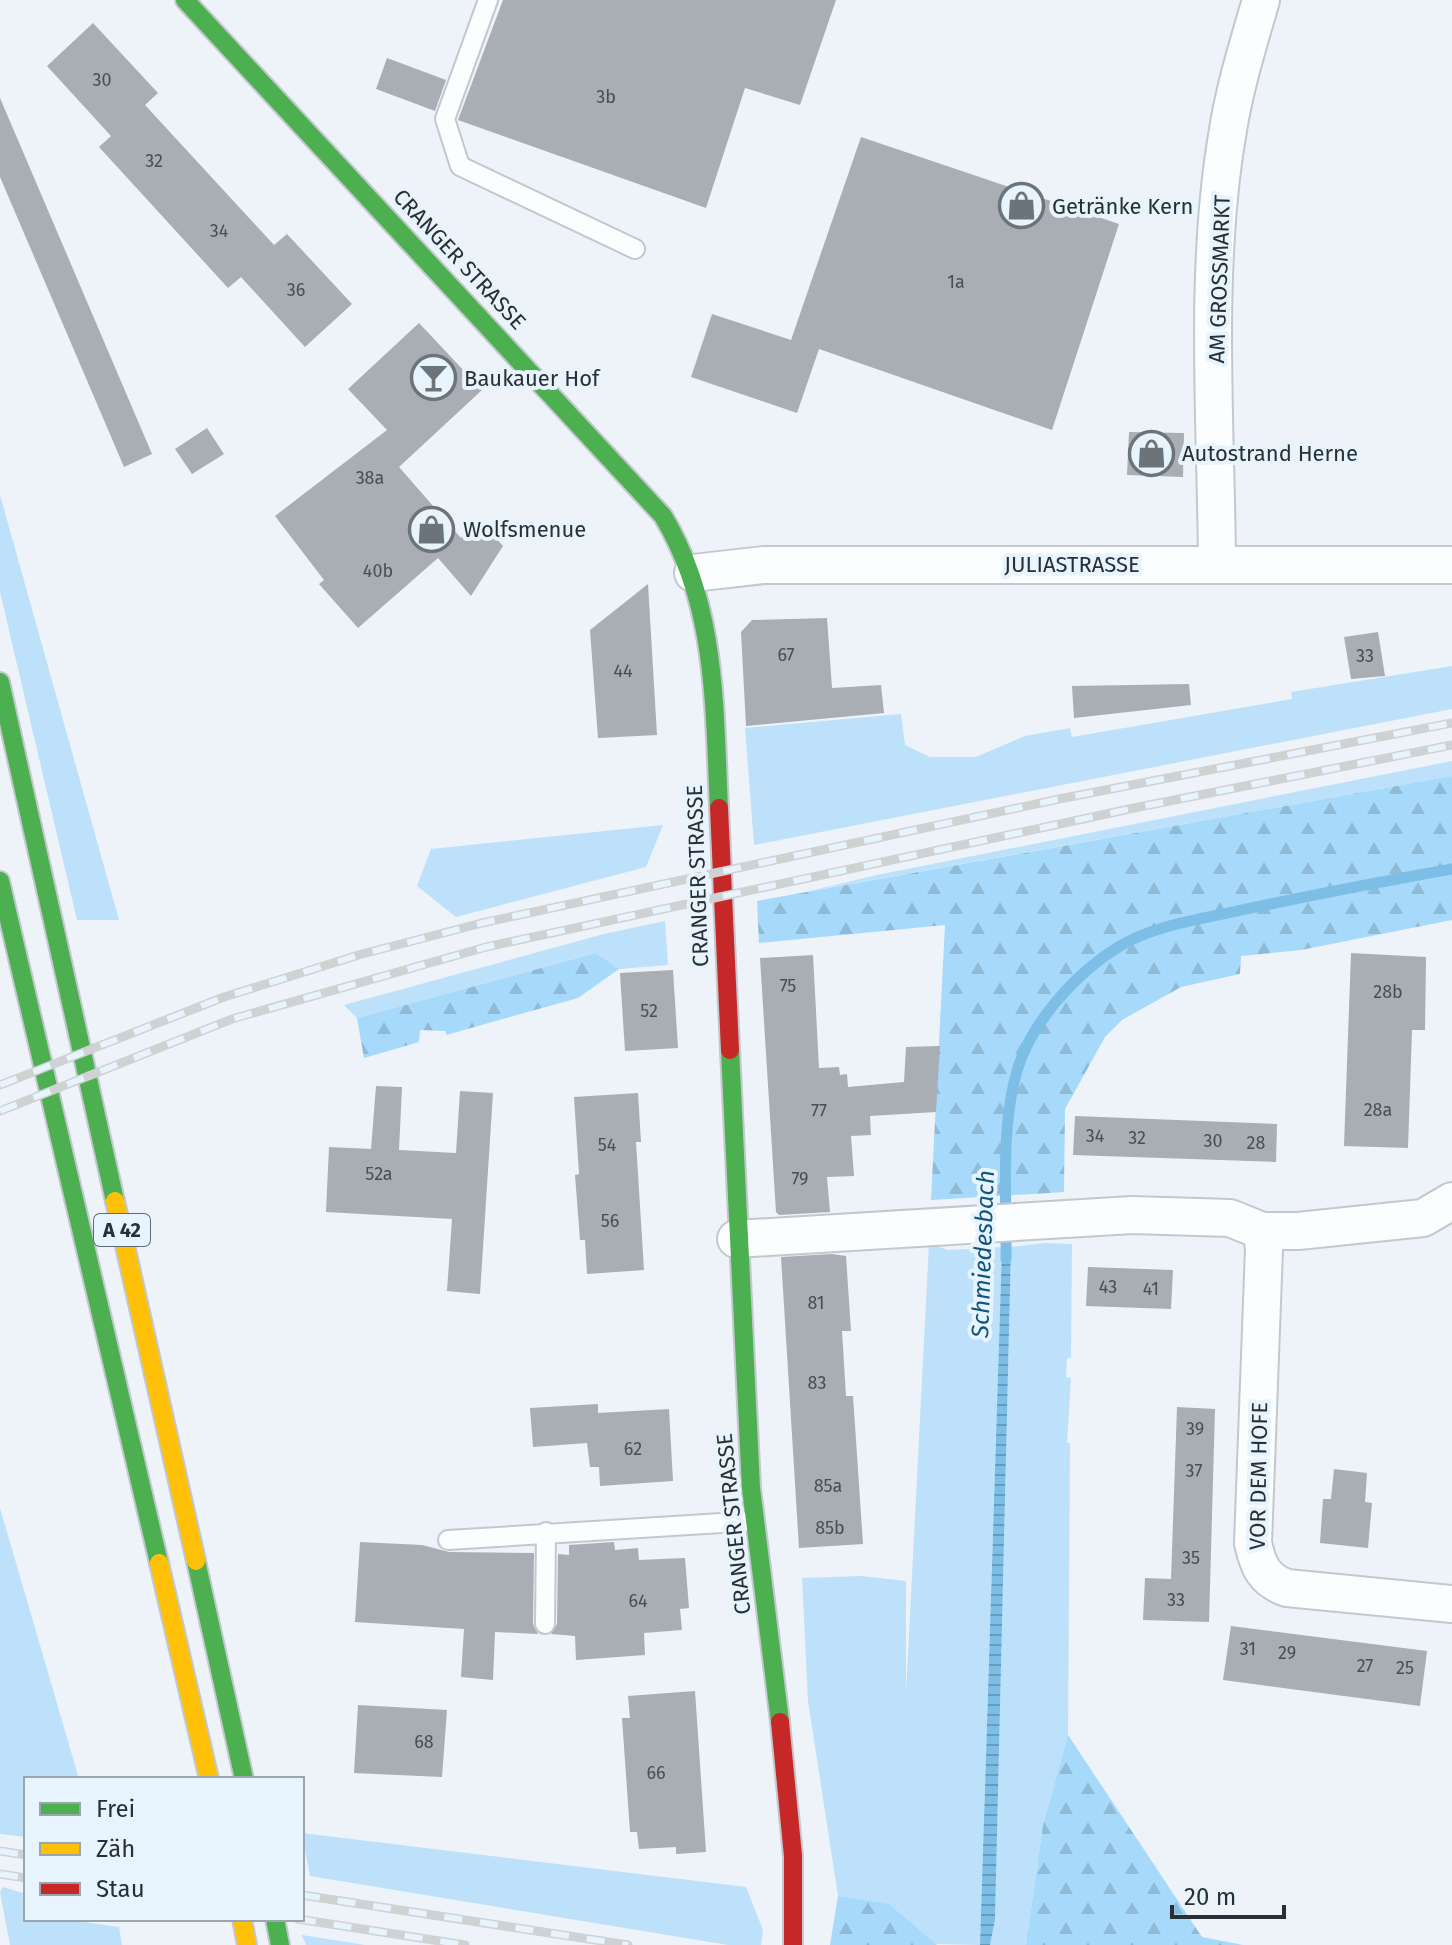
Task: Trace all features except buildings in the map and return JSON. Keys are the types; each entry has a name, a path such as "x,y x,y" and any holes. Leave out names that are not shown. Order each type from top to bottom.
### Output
{"main road":[{"name":"CRANGER STRASSE","path":"185,0 650,498 679,538 693,573 712,660 736,1239 754,1521 784,1752 793,1856 793,1945"},
{"name":"A 42","path":"0,682 244,1777"},
{"name":"A 42","path":"0,881 209,1777"},
{"path":"242,1921 247,1945"},
{"path":"275,1921 280,1945"}],"street":[{"name":"AM GROSSMARKT","path":"1217,563 1216,253 1226,138 1242,63 1261,0"},
{"name":"JULIASTRASSE","path":"693,573 764,565 1452,565"},
{"path":"736,1239 1132,1215 1230,1218 1262,1231 1298,1231 1423,1218 1452,1201"},
{"name":"VOR DEM HOFE","path":"1262,1231 1264,1249 1253,1543 1261,1570 1267,1579 1287,1588 1452,1604"}],"lane":[{"path":"488,0 445,119 460,166 635,249"},
{"path":"448,1540 754,1521"},
{"path":"545,1624 546,1532"}],"shaded area":[{"path":"0,495 119,920 77,920 0,592"},
{"path":"1452,666 1452,709 754,845 745,728 901,714 905,745 930,757 976,757 1025,736 1070,728 1072,737 1292,699 1291,692"},
{"path":"1452,761 1452,776 805,892 877,875"},
{"path":"663,825 646,867 456,917 417,886 431,849"},
{"path":"665,921 668,965 619,969 596,953 357,1018 344,1005 604,934"},
{"path":"929,1243 947,1250 1002,1247 980,1945 933,1944 889,1905 838,1896 808,1701 802,1578 861,1576 906,1581 906,1693"},
{"path":"1072,1244 1071,1358 1067,1358 1066,1377 1071,1378 1067,1443 1070,1443 1068,1735 1043,1825 1026,1945 990,1945 995,1920 1011,1247"},
{"path":"1002,1247 1011,1247 995,1920 990,1945 980,1945"},
{"path":"0,1508 78,1777 24,1777 24,1837 0,1834"},
{"path":"304,1833 746,1887 763,1930 761,1945 728,1945 310,1876"},
{"path":"3,1887 24,1893 24,1921 77,1921 119,1927 122,1945 10,1945 0,1892"},
{"path":"302,1935 365,1945 306,1945"}],"green space":[{"path":"1452,776 1452,920 1301,950 1241,956 1240,974 1181,987 1122,1020 1105,1037 1065,1109 1064,1192 931,1200 945,925 759,943 757,901"},
{"path":"596,953 619,969 578,998 446,1035 446,1031 420,1030 419,1042 364,1058 357,1018"},
{"path":"1068,1735 1202,1937 1243,1945 1026,1945 1043,1825"},
{"path":"838,1896 889,1904 937,1945 830,1945"}],"waterway":[{"name":"Schmiedesbach","path":"1006,1259 1006,1141 1017,1071 1044,1017 1088,970 1120,946 1162,928 1452,869"}],"railway":[{"path":"0,1085 224,997 362,954 482,923 1059,799 1452,723"},
{"path":"0,1111 232,1019 486,947 1134,808 1452,745"},
{"path":"0,1851 24,1855"},
{"path":"0,1874 24,1878"},
{"path":"304,1895 628,1945"},
{"path":"304,1920 465,1945"}],"traffic: fast":[{"path":"185,0 663,516 681,550 703,621 713,695 719,808"},
{"path":"0,682 115,1201"},
{"path":"0,881 159,1563"},
{"path":"730,1050 751,1488 780,1722"},
{"path":"196,1561 244,1777"},
{"path":"275,1921 280,1945"}],"traffic: slow":[{"path":"115,1201 196,1561"},
{"path":"159,1563 209,1777"},
{"path":"242,1921 247,1945"}],"traffic: jam":[{"path":"719,808 730,1050"},
{"path":"780,1722 793,1856 793,1945"}],"place":[{"name":"Getränke Kern","path":"1021,206"},
{"name":"Baukauer Hof","path":"433,378"},
{"name":"Autostrand Herne","path":"1151,453"},
{"name":"Wolfsmenue","path":"432,529"}]}
